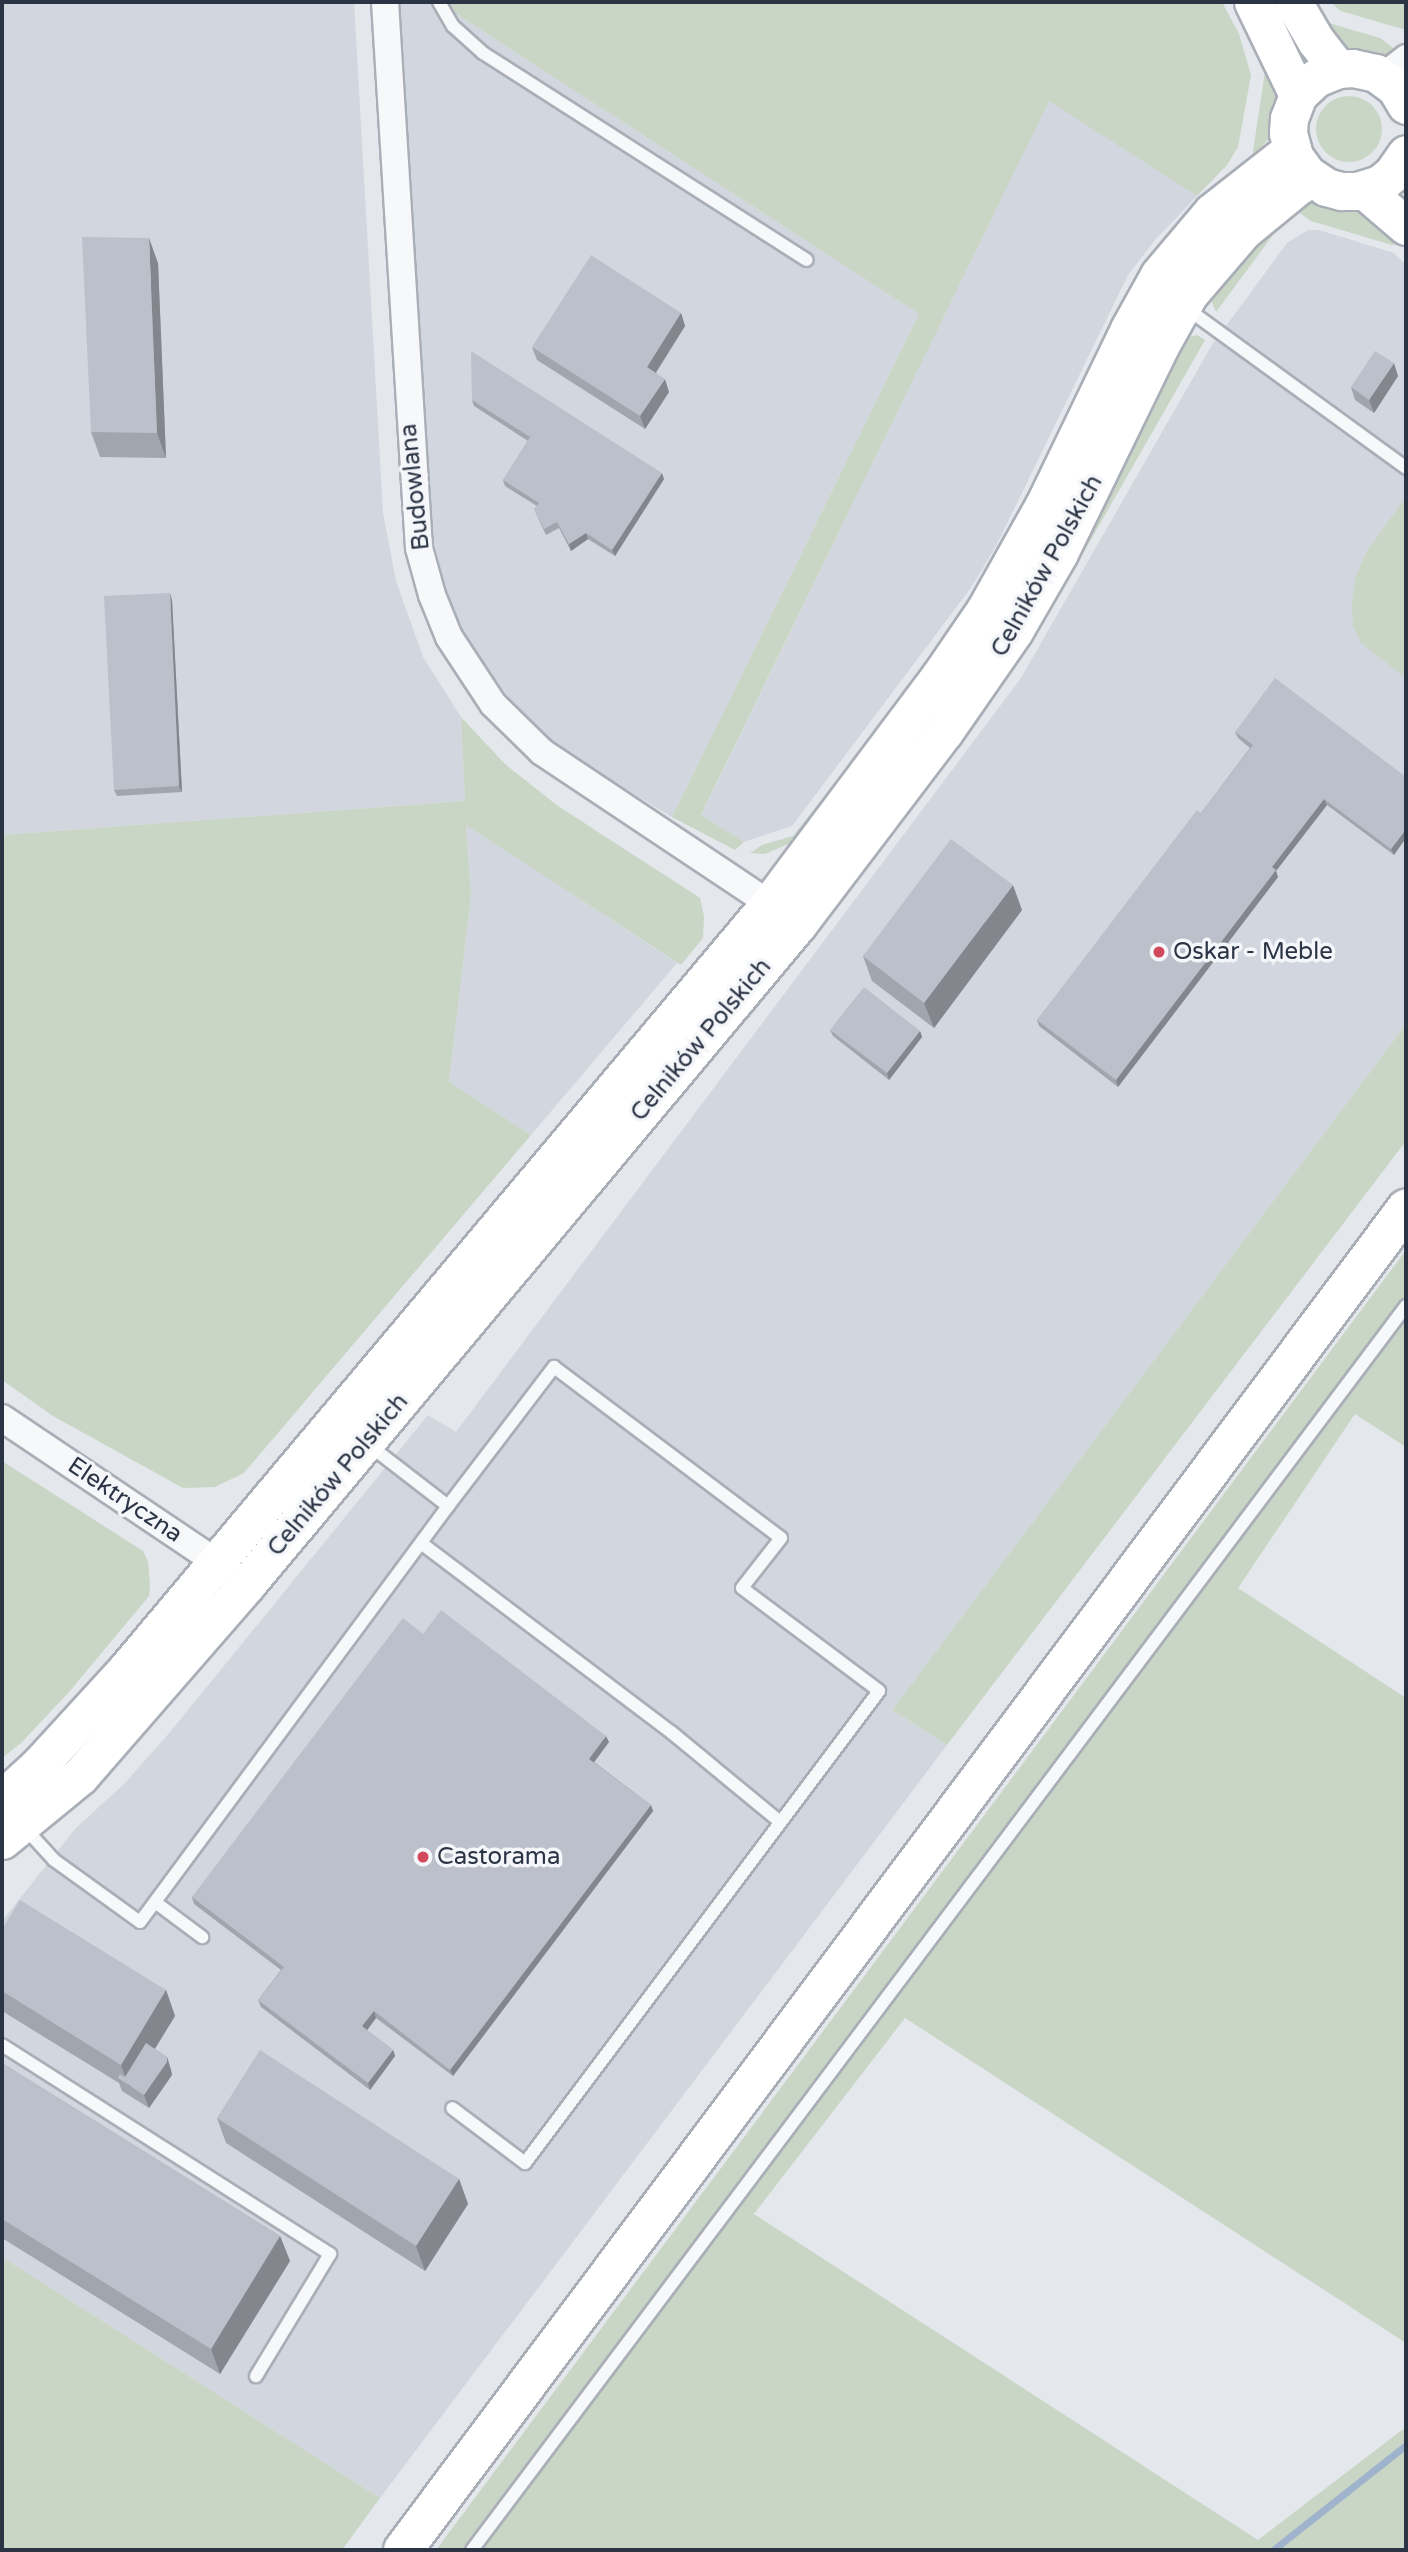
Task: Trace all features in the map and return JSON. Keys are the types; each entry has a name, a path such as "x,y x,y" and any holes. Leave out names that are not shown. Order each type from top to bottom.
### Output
{"highway":[{"path":"403,2550 1406,1209"}],"street":[{"name":"Budowlana","path":"385,2 419,548 449,637 494,704 542,752 784,913"},
{"path":"1253,2 1298,95"},
{"path":"1293,2 1316,41 1338,69"},
{"path":"1405,161 1386,179 1364,190 1333,189 1312,178 1302,168 1292,149 1289,118 1298,95 1316,78 1338,69 1394,68 1395,87 1406,105"},
{"name":"Celników Polskich","path":"9,1822 80,1776 246,1585 365,1443 784,913 985,610 1044,505 1129,329 1159,275 1187,238 1220,204 1292,149"},
{"name":"Celników Polskich","path":"9,1822 40,1764 126,1670 217,1561 950,722 1021,620 1076,521 1182,305 1216,258 1243,231 1290,192 1312,178"},
{"path":"1364,190 1406,226"},
{"name":"Elektryczna","path":"2,1418 217,1561 246,1585"}],"lane":[{"path":"439,2 453,26 483,53 807,260"},
{"path":"1182,305 1406,468"},
{"path":"472,2550 1406,1306"},
{"path":"9,1822 54,1860 140,1922 554,1367 781,1538 742,1588 879,1691 525,2163 452,2108"},
{"path":"365,1443 448,1506"},
{"path":"421,1543 671,1732 780,1822"},
{"path":"155,1902 202,1937"},
{"path":"2,2045 330,2254 256,2376"}],"shaded area":[{"path":"2,2 354,2 383,513 396,581 423,657 461,717 465,801 2,835"},
{"path":"399,2 438,2 919,314 672,817 555,746 519,710 488,672 461,628 445,589 430,524"},
{"path":"1049,100 1197,196 1155,240 1128,275 996,546 970,589 792,826 744,842 701,816"},
{"path":"1308,230 1319,230 1394,253 1406,265 1406,1024 892,1710 947,1745 380,2498 2,2257 2,1921 76,1828 125,1783 171,1731 428,1415 456,1432 1021,678 1212,345 1287,243"},
{"path":"466,824 677,963 531,1135 449,1083 471,896"}],"green space":[{"path":"438,2 1222,2 1239,34 1251,75 1238,147 1227,165 1197,196 1049,101 701,815 744,842 735,850 672,817 919,314"},
{"path":"1330,2 1406,2 1406,30 1341,11"},
{"path":"1325,22 1380,38 1398,52 1385,58 1351,52 1342,46"},
{"path":"1266,65 1277,87 1276,106 1270,137 1252,158"},
{"path":"1342,96 1356,96 1368,101 1377,110 1382,129 1380,142 1373,153 1356,162 1342,162 1330,157 1321,148 1316,136 1316,122 1321,110 1330,101"},
{"path":"1318,200 1360,209 1403,244 1392,245 1311,221 1293,208"},
{"path":"1274,227 1273,235 1216,312 1209,295 1211,286"},
{"path":"1197,335 1205,340 1033,641 977,723 762,1002 395,1437 395,1432 754,997 1179,339"},
{"path":"1406,497 1406,678 1361,643 1353,625 1352,603 1355,579 1367,551"},
{"path":"461,717 505,764 558,806 700,898 704,916 703,938 681,965 466,825 471,896 449,1082 531,1135 244,1473 215,1487 183,1488 53,1416 2,1380 2,835 465,801"},
{"path":"840,776 841,785 800,839 765,854 750,853 762,845 793,836"},
{"path":"1406,1024 1406,1141 947,1745 892,1710"},
{"path":"1406,1250 1406,1447 1355,1414 1238,1588 1406,1698 1406,2343 905,2018 754,2214 1258,2540 1406,2427 1406,2550 436,2550"},
{"path":"2,1461 143,1551 148,1561 150,1585 149,1596 69,1692 21,1743 2,1758"},
{"path":"2,2257 380,2498 342,2550 2,2550"}],"building":[{"path":"82,237 149,238 157,433 91,432"},
{"path":"591,255 681,313 647,367 665,379 640,416 532,347"},
{"path":"471,351 662,473 612,550 586,533 569,544 557,522 544,529 534,509 539,503 503,480 530,437 472,400"},
{"path":"1375,351 1394,363 1369,400 1351,387"},
{"path":"170,593 179,786 114,790 104,596"},
{"name":"Oskar - Meble","path":"1275,678 1406,777 1406,829 1391,849 1324,799 1272,867 1276,870 1116,1080 1037,1020 1197,810 1201,813 1253,745 1235,732"},
{"path":"951,839 1013,885 924,1003 863,956"},
{"path":"864,987 920,1031 887,1073 830,1030"},
{"name":"Castorama","path":"441,1610 606,1736 589,1759 651,1805 450,2070 374,2011 362,2026 393,2050 368,2083 258,2000 284,1967 192,1897 403,1618 423,1634"},
{"path":"20,1900 166,1990 121,2065 2,1991 2,1929"},
{"path":"146,2043 167,2057 167,2062 144,2095 118,2078 120,2074 125,2077"},
{"path":"260,2050 459,2179 416,2246 217,2118"},
{"path":"2,2063 280,2236 211,2349 2,2219"}],"waterway":[{"path":"1273,2550 1406,2445"}],"place":[{"name":"Oskar - Meble","path":"1159,952"},
{"name":"Castorama","path":"423,1857"}]}
